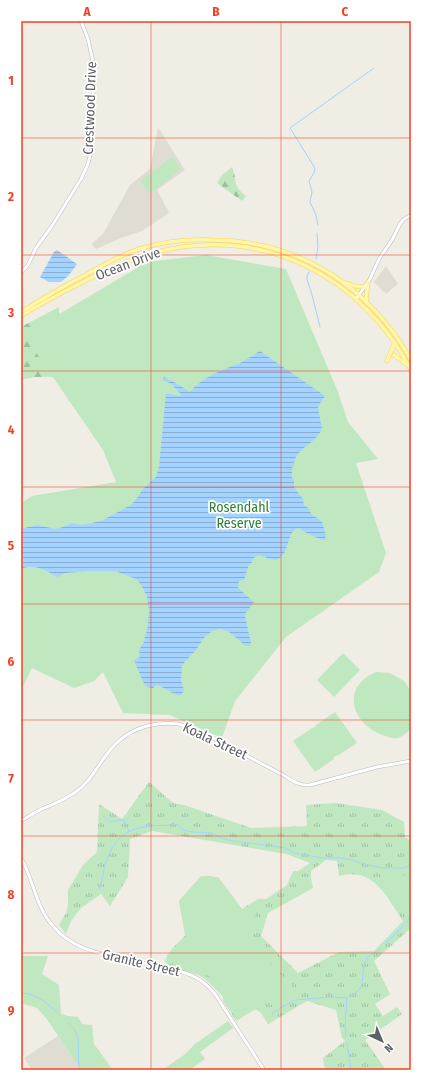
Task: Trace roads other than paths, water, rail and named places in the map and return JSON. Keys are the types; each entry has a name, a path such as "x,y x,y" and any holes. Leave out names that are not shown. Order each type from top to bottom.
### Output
{"main road":[{"name":"Ocean Drive","path":"21,312 116,258 143,248 177,241 198,240 223,240 256,244 281,250 329,272 357,296 411,360"},
{"name":"Ocean Drive","path":"21,316 45,301 107,270 144,255 171,248 228,244 262,250 298,261 357,296 367,303 390,327 410,369"},
{"path":"143,248 144,255"},
{"path":"342,282 363,287"},
{"path":"367,303 368,282"},
{"path":"387,361 395,342"},
{"path":"394,355 410,369"}],"street":[{"name":"Crestwood Drive","path":"21,273 81,179 89,158 92,143 94,66 88,39 81,21"},
{"path":"357,296 371,277 379,259 389,245 400,224 411,215"},
{"path":"357,296 371,277"},
{"name":"Koala Street","path":"21,821 37,811 78,791 90,779 108,751 120,740 132,732 153,725 176,724 199,731 302,785 310,785 377,767 411,761"},
{"name":"Granite Street","path":"21,858 44,914 60,934 74,944 90,951 184,972 200,980 212,990 222,1004 264,1070"}],"water":[{"path":"57,250 77,264 69,275 61,282 49,282 40,277 54,252"},
{"path":"260,351 325,396 318,408 322,429 317,437 301,451 295,459 291,476 294,481 294,487 303,499 304,505 308,508 312,515 322,522 326,535 325,539 323,540 316,538 298,528 291,535 285,552 281,557 273,560 258,556 249,564 245,578 239,581 238,588 254,602 245,614 251,643 249,646 246,646 229,632 221,629 212,631 204,638 196,650 182,665 181,680 184,691 180,696 157,685 153,688 147,687 143,682 134,660 140,657 139,650 144,642 148,626 149,610 147,597 142,586 136,579 115,571 65,573 57,577 40,568 26,567 21,569 21,529 37,525 55,529 72,523 82,525 101,521 131,505 143,489 156,477 159,467 166,393 180,396 181,394 170,383 162,380 164,377 190,392 206,378 238,364"}],"waterway":[{"path":"318,225 316,215 310,202 312,192 309,181 315,168 290,128 374,68"},
{"path":"316,259 318,247 317,233"},
{"path":"309,272 307,279 320,327"},
{"path":"103,816 110,822 124,820 129,831"},
{"path":"100,889 107,859 112,847 119,839 136,829 156,826 179,825 183,830 212,833 221,838 233,841 285,848 295,853 323,858 352,860 383,868 405,868 411,864"},
{"path":"407,922 411,916"},
{"path":"385,944 403,926"},
{"path":"346,1036 345,1026 347,998 361,987 363,970 367,959 370,955 381,949"},
{"path":"21,993 37,997 60,1015"},
{"path":"272,1014 295,1000 330,997 347,998"},
{"path":"68,1023 74,1029 78,1037 79,1070"},
{"path":"347,1043 351,1070"}],"park label":[{"name":"Rosendahl Reserve","path":"239,516"}]}
